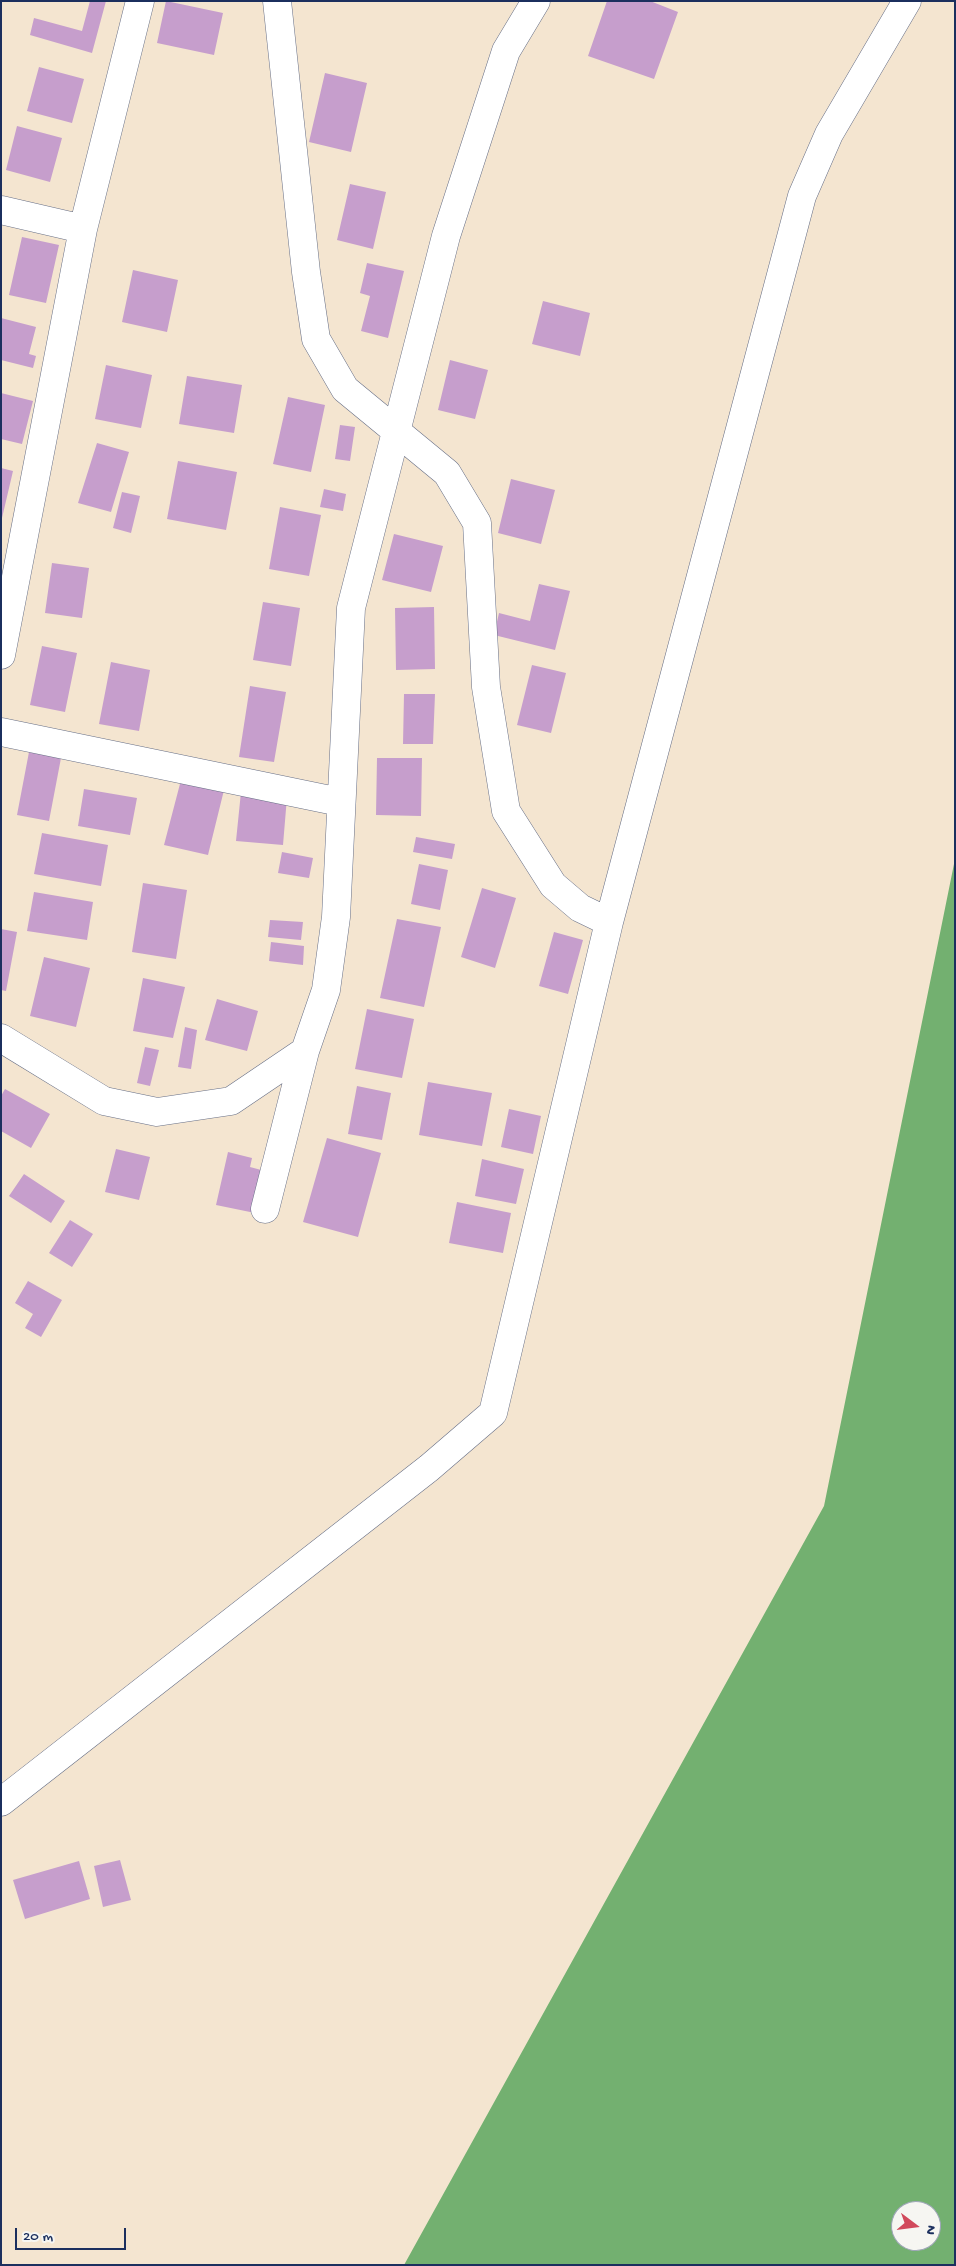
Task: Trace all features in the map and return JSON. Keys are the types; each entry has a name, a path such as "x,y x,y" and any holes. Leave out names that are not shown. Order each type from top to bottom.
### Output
{"street":[{"path":"1,655 83,229 140,1"},
{"path":"278,1 306,272 316,340 345,389 447,473 477,523 486,687 506,811 552,885 580,908 609,922"},
{"path":"265,1209 305,1051 327,981 336,917 340,802 351,608 446,236 506,51 536,1"},
{"path":"1,1802 429,1468 493,1413 609,922 802,196 829,134 907,1"},
{"path":"1,210 83,229"},
{"path":"1,732 340,802"},
{"path":"1,1038 104,1101 157,1112 231,1101 305,1051"}],"green space":[{"path":"955,859 955,2265 404,2265 824,1506"}],"building":[{"path":"90,1 106,1 92,53 30,35 34,18 82,31"},
{"path":"166,1 223,13 214,55 157,43"},
{"path":"607,1 650,1 678,12 654,79 588,56"},
{"path":"39,67 84,79 72,123 27,111"},
{"path":"325,73 367,83 351,152 309,142"},
{"path":"17,126 62,138 50,182 6,170"},
{"path":"350,184 386,192 373,249 337,240"},
{"path":"22,237 59,245 46,303 9,295"},
{"path":"367,263 404,271 388,338 361,331 370,296 360,293"},
{"path":"133,270 178,280 167,332 122,322"},
{"path":"543,301 590,313 580,356 532,344"},
{"path":"1,318 36,327 29,354 36,356 33,368 1,360"},
{"path":"450,360 488,370 475,419 438,410"},
{"path":"106,365 152,375 141,428 95,419"},
{"path":"187,376 242,385 234,433 179,424"},
{"path":"1,393 33,401 22,444 1,439"},
{"path":"288,397 325,405 311,472 273,464"},
{"path":"340,425 355,427 350,461 335,459"},
{"path":"97,443 129,452 111,512 78,503"},
{"path":"178,461 237,472 226,530 167,519"},
{"path":"1,468 13,471 2,518 1,518"},
{"path":"511,479 555,490 541,544 498,533"},
{"path":"324,489 346,494 343,511 320,507"},
{"path":"122,492 140,496 131,533 113,528"},
{"path":"280,507 321,515 309,576 269,569"},
{"path":"394,534 443,546 431,592 382,580"},
{"path":"52,563 89,568 82,618 45,613"},
{"path":"539,584 570,591 555,650 494,635 499,613 530,621"},
{"path":"263,602 300,608 291,666 253,660"},
{"path":"434,607 435,669 396,670 395,608"},
{"path":"42,646 77,653 65,712 30,705"},
{"path":"111,662 150,670 139,731 99,724"},
{"path":"532,665 566,673 551,733 517,725"},
{"path":"250,686 286,692 274,762 239,757"},
{"path":"404,694 435,694 433,744 403,744"},
{"path":"29,752 61,758 49,821 17,815"},
{"path":"377,758 422,758 421,816 376,815"},
{"path":"181,780 224,790 208,855 164,845"},
{"path":"84,789 137,798 130,835 78,826"},
{"path":"241,792 287,797 283,845 236,841"},
{"path":"42,833 108,845 101,886 34,874"},
{"path":"416,837 455,844 452,859 413,852"},
{"path":"282,852 313,858 309,878 278,873"},
{"path":"419,864 448,870 440,910 411,904"},
{"path":"143,883 187,890 176,959 132,952"},
{"path":"482,888 516,898 495,968 461,957"},
{"path":"34,892 93,902 87,940 27,931"},
{"path":"397,919 441,927 424,1007 380,998"},
{"path":"270,920 303,922 301,940 268,937"},
{"path":"1,929 17,932 6,991 1,990"},
{"path":"554,932 583,940 568,994 539,986"},
{"path":"271,942 304,946 303,965 269,961"},
{"path":"44,957 90,968 76,1027 30,1016"},
{"path":"143,978 185,987 173,1038 133,1031"},
{"path":"217,999 258,1011 247,1051 205,1040"},
{"path":"367,1009 414,1019 402,1078 355,1069"},
{"path":"185,1027 197,1030 191,1069 178,1067"},
{"path":"145,1047 159,1050 150,1086 137,1083"},
{"path":"428,1082 492,1093 482,1146 419,1135"},
{"path":"357,1086 391,1093 382,1140 348,1134"},
{"path":"5,1089 50,1114 31,1148 1,1131 1,1096"},
{"path":"509,1109 541,1116 533,1154 501,1147"},
{"path":"327,1138 381,1153 358,1237 303,1222"},
{"path":"116,1149 150,1157 139,1200 105,1192"},
{"path":"228,1152 252,1158 250,1167 265,1171 255,1213 216,1205"},
{"path":"482,1159 524,1169 516,1204 475,1196"},
{"path":"24,1174 65,1201 51,1223 9,1196"},
{"path":"457,1202 511,1213 503,1253 449,1243"},
{"path":"70,1220 93,1234 72,1267 49,1253"},
{"path":"28,1281 62,1300 41,1337 25,1328 33,1314 15,1303"},
{"path":"120,1860 131,1900 103,1907 94,1866"},
{"path":"79,1861 90,1899 25,1919 13,1880"}]}
